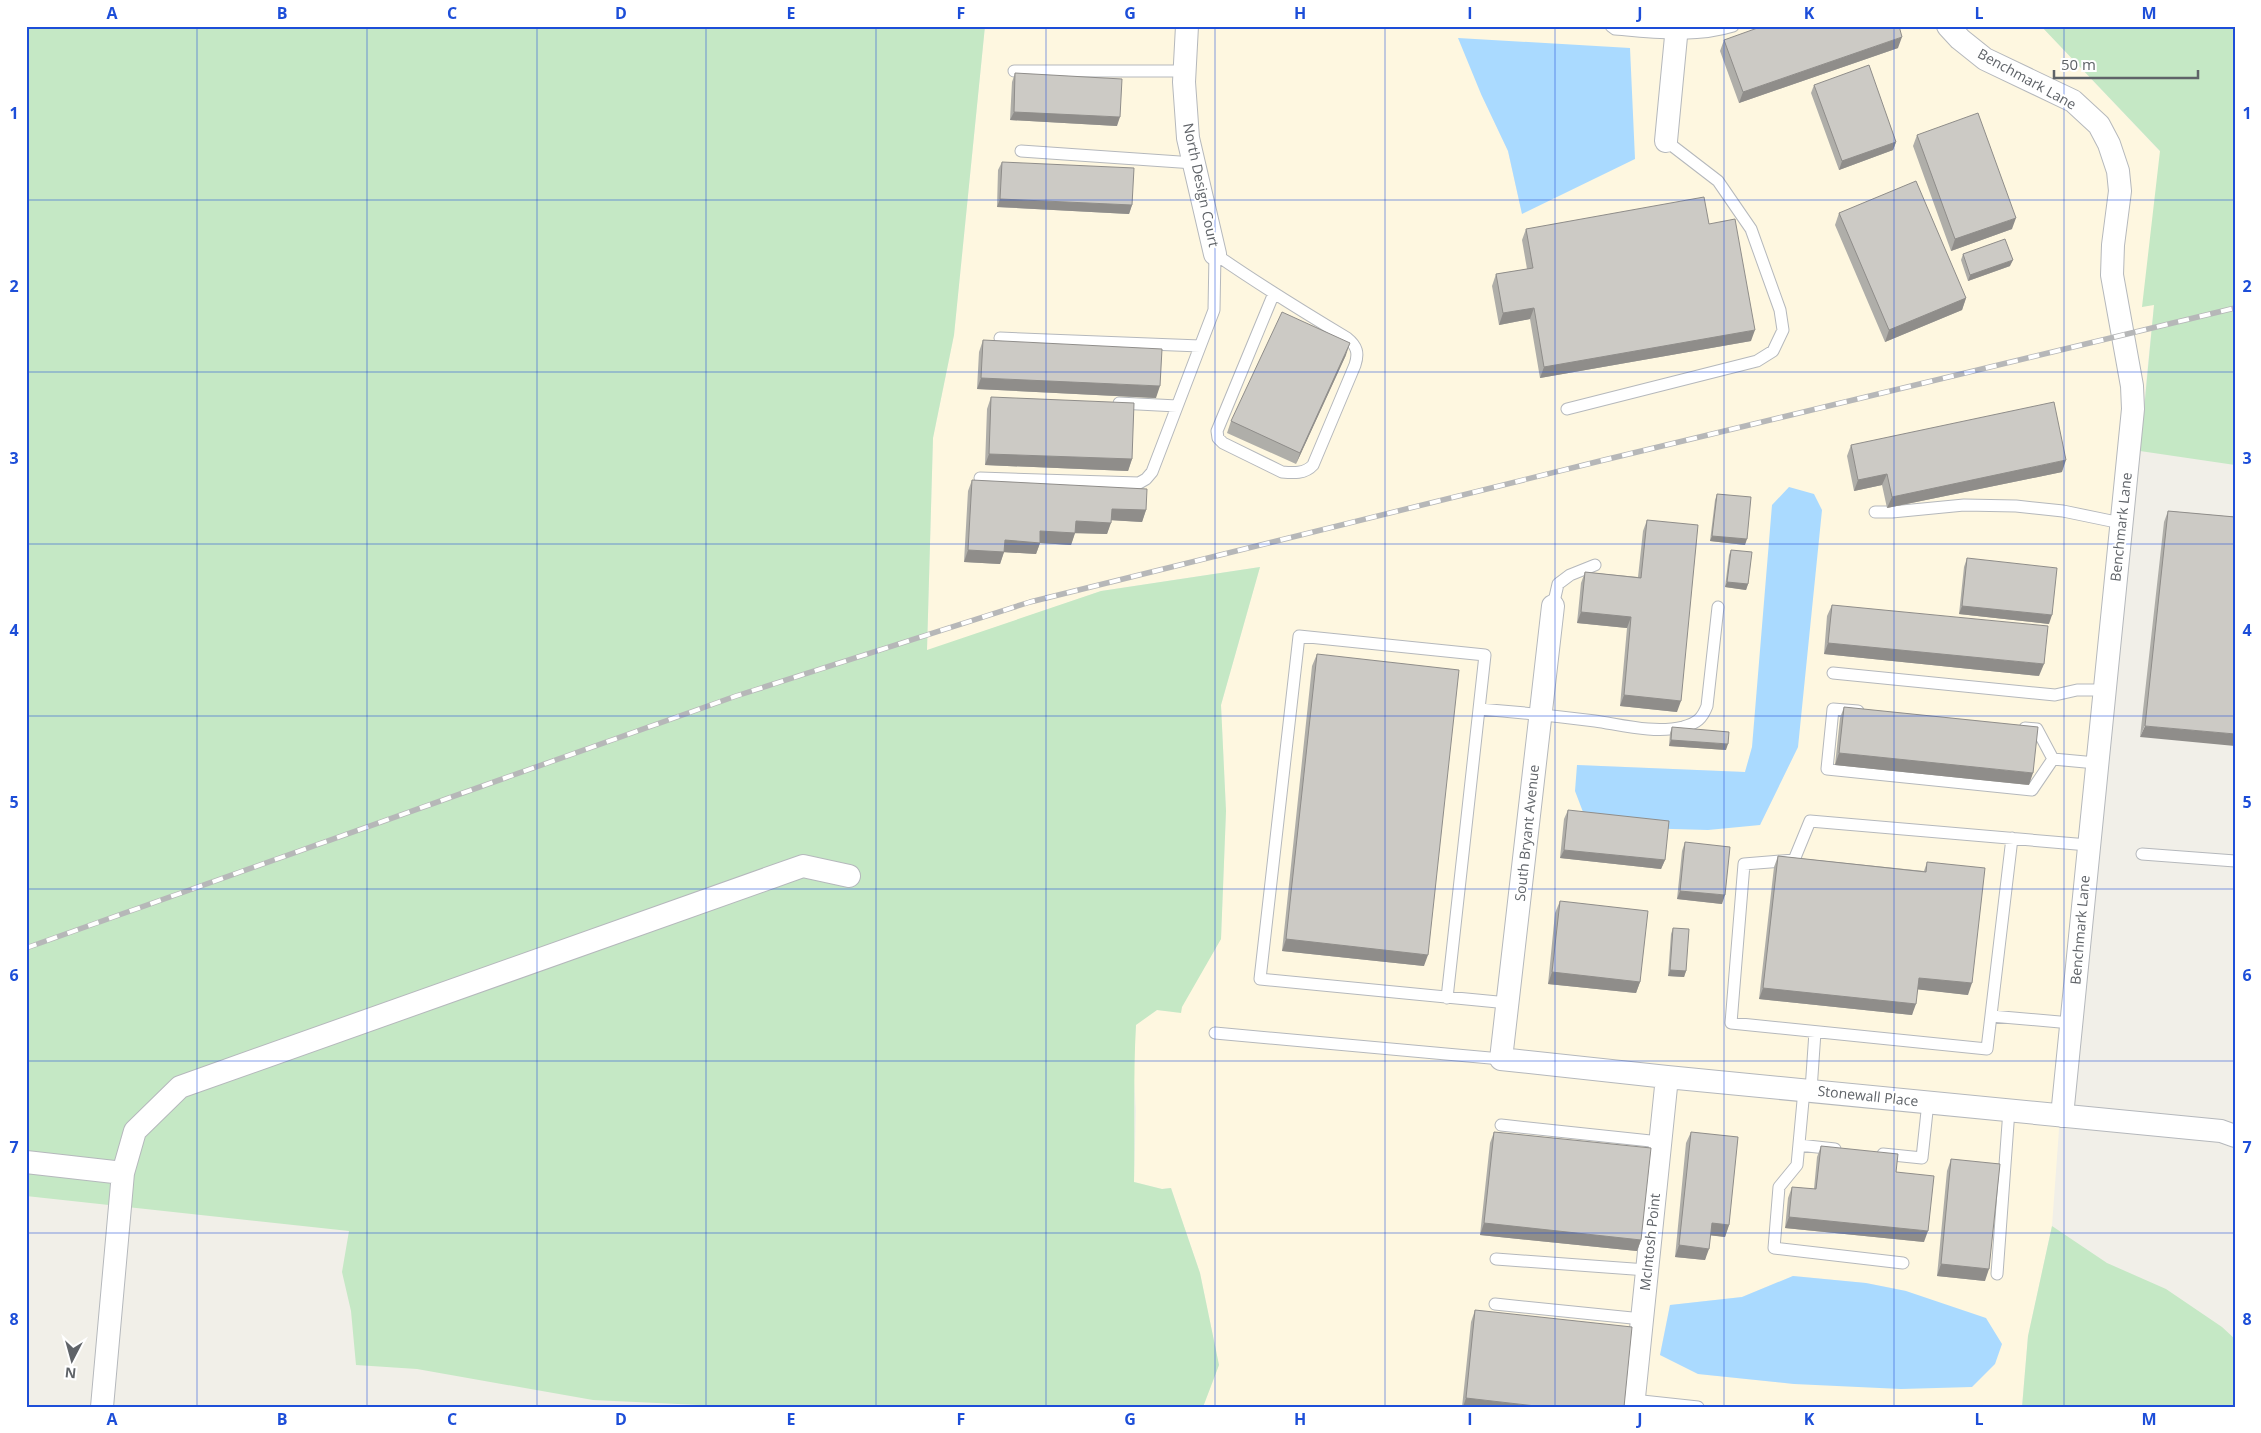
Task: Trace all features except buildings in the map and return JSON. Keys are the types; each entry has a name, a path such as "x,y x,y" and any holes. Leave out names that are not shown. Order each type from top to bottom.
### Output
{"street":[{"name":"North Design Court","path":"1187,26 1184,71 1188,138 1215,254"},
{"name":"Benchmark Lane","path":"1948,26 1960,39 1985,59 2073,101 2099,124 2109,144 2118,171 2120,192 2113,245 2112,276 2132,386 2133,409 2062,1116"},
{"path":"1666,141 1677,30"},
{"name":"South Bryant Avenue","path":"1502,1059 1553,606"},
{"path":"102,1407 123,1173 134,1131 180,1087 802,866 849,876"},
{"name":"Stonewall Place","path":"1502,1059 2221,1132 2235,1136"},
{"name":"McIntosh Point","path":"1633,1404 1667,1077"},
{"path":"26,1162 123,1173"}],"lane":[{"path":"1611,26 1615,29 1714,32 1733,26"},
{"path":"1014,71 1184,71"},
{"path":"1567,409 1757,360 1774,351 1783,330 1780,310 1751,229 1718,181 1666,141"},
{"path":"1021,151 1194,163"},
{"path":"1215,254 1347,338 1356,348 1358,357 1313,465 1308,470 1291,473 1282,472 1224,443 1218,438 1217,431 1274,293"},
{"path":"980,478 1139,483 1146,480 1152,472 1214,310 1215,254"},
{"path":"1000,338 1200,346"},
{"path":"1109,403 1177,406"},
{"path":"1875,512 1964,505 2016,506 2063,511 2121,523"},
{"path":"1553,606 1558,584 1570,575 1594,565"},
{"path":"1479,709 1541,714 1661,730 1681,727 1696,722 1703,718 1707,706 1718,607"},
{"path":"1447,998 1486,655 1299,636 1260,979 1447,998 1508,1003"},
{"path":"1833,673 2055,695 2077,690 2104,690"},
{"path":"1872,713 1833,709 1827,769 2032,790 2053,759"},
{"path":"2018,728 2037,729 2053,759"},
{"path":"2053,759 2096,764"},
{"path":"2012,838 1988,1049 1731,1023 1744,864 1794,860 1810,821 2012,838 2088,845"},
{"path":"2142,854 2235,861"},
{"path":"1991,1016 2071,1023"},
{"path":"1814,1032 1797,1165 1779,1188 1774,1248 1903,1263"},
{"path":"1215,1033 1502,1059"},
{"path":"1875,1153 1922,1158 1928,1102"},
{"path":"1997,1274 2000,1166 2010,1110"},
{"path":"1501,1125 1660,1142"},
{"path":"1799,1145 1846,1150"},
{"path":"1496,1260 1647,1270"},
{"path":"1495,1304 1642,1319"},
{"path":"1633,1404 1698,1407"}],"shaded area":[{"path":"985,26 2041,26 2169,161 2143,411 2061,1102 2052,1226 2028,1336 2022,1407 1203,1407 1219,1365 1200,1273 1171,1188 1162,1189 1134,1182 1136,1111 1133,1064 1136,1024 1157,1010 1181,1012 1181,1007 1221,939 1226,811 1221,705 1260,567 1101,591 927,651 933,438 954,335","holes":["1630,48 1522,214 1508,151 1481,94","1798,747 1760,825 1578,765 1745,772 1752,748","1793,1276 1866,1283 1906,1291 1794,1384 1698,1374 1660,1355 1670,1305 1742,1297"]}],"green space":[{"path":"26,26 985,26 954,335 933,438 927,650 1101,591 1260,567 1221,705 1226,811 1221,939 1182,1007 1181,1013 1157,1010 1136,1025 1134,1182 1162,1189 1171,1188 1200,1273 1219,1365 1203,1407 742,1407 593,1400 417,1369 356,1365 351,1311 342,1272 349,1231 26,1196"},
{"path":"2041,26 2235,26 2235,465 2140,451 2154,305 2142,307 2160,151"},
{"path":"2052,1226 2107,1263 2166,1289 2222,1327 2235,1339 2235,1407 2022,1407 2028,1336"}],"water":[{"path":"1458,38 1630,48 1635,159 1522,214 1508,151 1481,94"},
{"path":"1789,487 1814,494 1822,510 1798,747 1760,825 1708,830 1637,828 1583,812 1575,791 1577,765 1745,772 1752,747 1772,505"},
{"path":"1793,1276 1866,1283 1906,1291 1986,1318 2002,1344 1995,1364 1972,1387 1901,1389 1794,1384 1698,1374 1660,1355 1670,1305 1742,1297"}],"railway":[{"path":"26,948 736,696 1030,602 1604,460 2235,308"}]}
